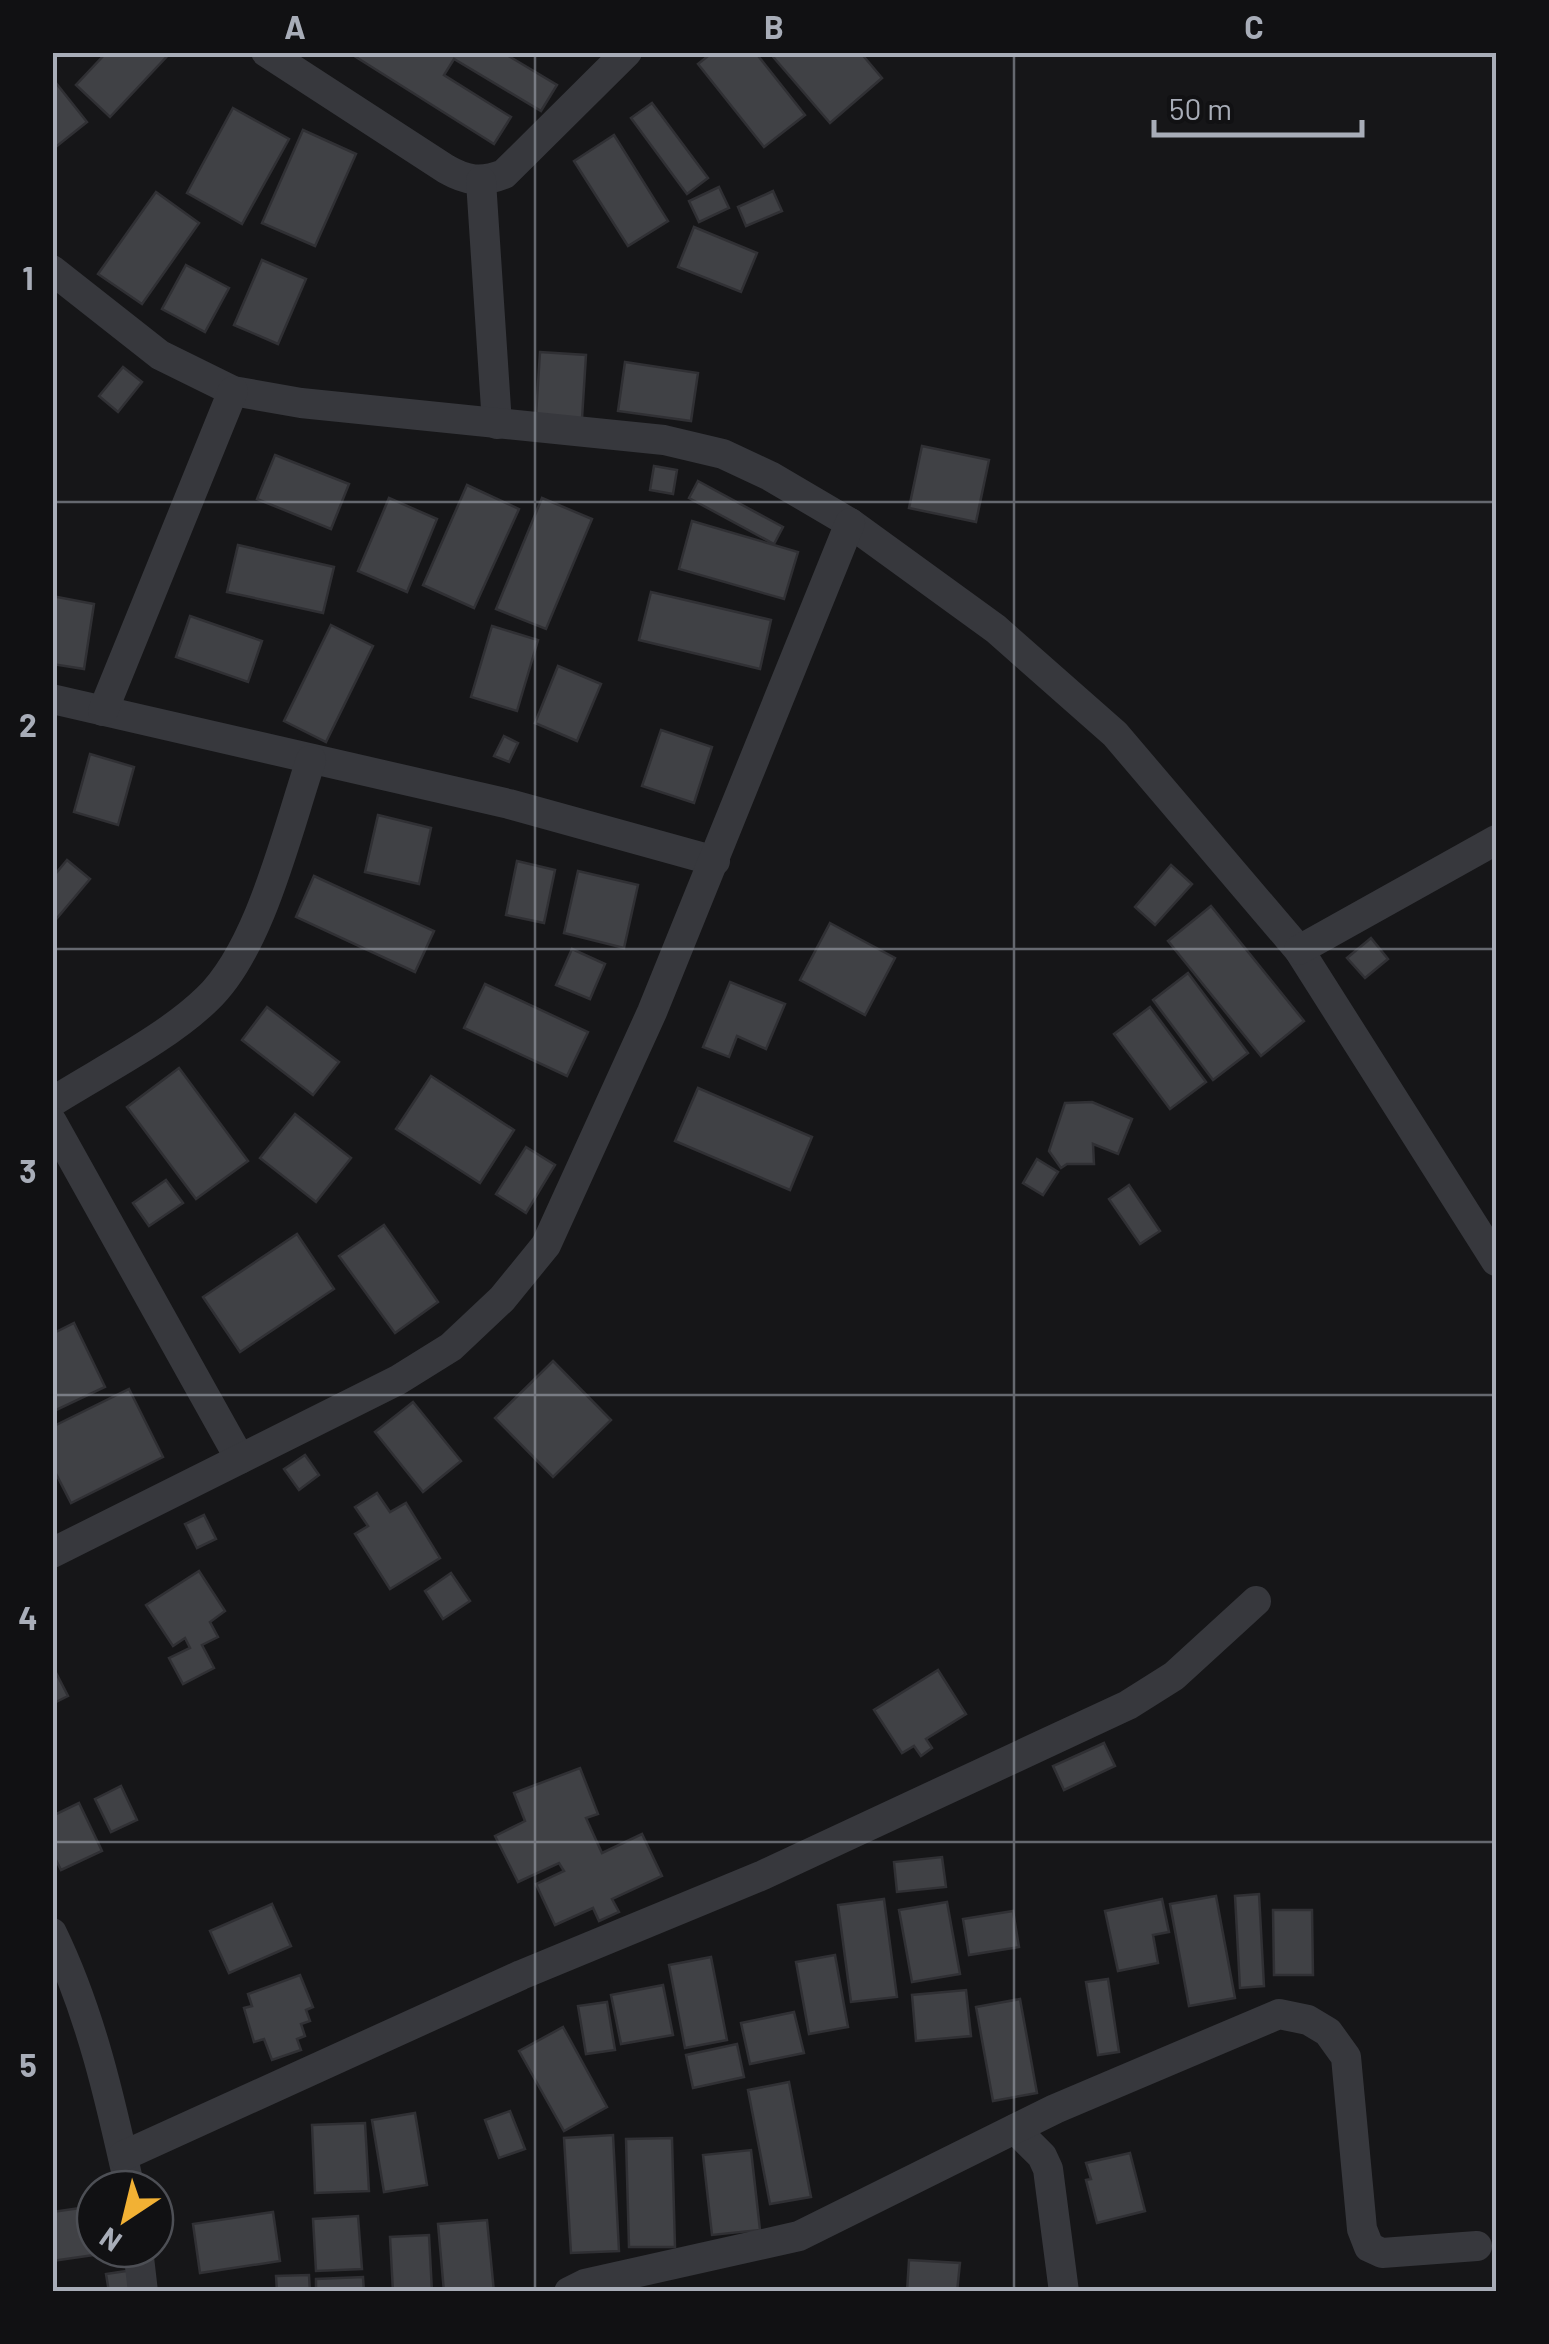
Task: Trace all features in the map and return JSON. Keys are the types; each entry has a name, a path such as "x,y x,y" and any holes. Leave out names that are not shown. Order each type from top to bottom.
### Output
{"street":[{"path":"266,52 446,169 462,178 480,181 504,174 627,52"},
{"path":"480,181 496,424"},
{"path":"52,270 160,355 233,391 301,404 664,440 723,454 770,476 850,523 996,629 1115,734 1298,950 1496,1261"},
{"path":"103,711 233,391"},
{"path":"52,1552 398,1380 451,1347 502,1299 546,1246 652,1012 850,523"},
{"path":"52,700 509,804 715,861"},
{"path":"52,1102 178,1022 205,1002 229,974 247,946 311,760"},
{"path":"1298,950 1496,840"},
{"path":"52,1122 240,1459"},
{"path":"123,2156 521,1975 764,1874 1128,1705 1174,1676 1256,1601"},
{"path":"52,1933 66,1961 106,2085 126,2169"},
{"path":"568,2292 585,2284 799,2236 1015,2129 1280,2014 1308,2020 1328,2032 1346,2057 1362,2229 1369,2247 1382,2252 1476,2246"},
{"path":"1015,2129 1042,2156 1048,2169 1064,2292"}],"building":[{"path":"107,52 171,52 110,117 76,85"},
{"path":"348,52 502,52 557,85 541,111 454,59 444,75 511,117 494,144"},
{"path":"713,52 755,52 805,115 764,147 698,64"},
{"path":"769,52 860,52 882,78 830,123"},
{"path":"52,78 87,122 52,150"},
{"path":"652,103 708,178 687,194 631,118"},
{"path":"233,108 289,139 242,224 187,193"},
{"path":"303,130 356,154 315,246 262,223"},
{"path":"614,135 668,221 628,246 574,161"},
{"path":"719,187 729,208 699,222 689,201"},
{"path":"773,191 782,211 746,226 738,207"},
{"path":"156,192 199,223 142,304 98,274"},
{"path":"694,227 757,253 741,292 678,267"},
{"path":"262,260 306,279 278,344 234,325"},
{"path":"186,265 229,288 205,332 162,309"},
{"path":"540,352 586,355 582,419 536,415"},
{"path":"625,362 698,373 691,421 618,411"},
{"path":"123,367 142,382 118,412 99,396"},
{"path":"922,446 989,460 976,522 909,508"},
{"path":"275,455 349,484 331,529 257,499"},
{"path":"654,466 677,470 673,494 650,490"},
{"path":"698,481 783,527 774,544 689,498"},
{"path":"467,485 519,509 474,608 423,585"},
{"path":"389,498 437,519 407,592 358,571"},
{"path":"542,498 592,519 546,629 496,609"},
{"path":"692,521 798,552 784,599 679,569"},
{"path":"238,545 334,567 323,613 227,592"},
{"path":"651,592 771,620 760,669 639,640"},
{"path":"52,596 94,604 84,669 52,664"},
{"path":"190,616 262,641 248,682 176,657"},
{"path":"331,625 373,646 326,742 284,721"},
{"path":"492,626 538,640 517,711 471,697"},
{"path":"558,666 601,684 577,741 535,723"},
{"path":"661,730 712,747 694,803 642,786"},
{"path":"504,736 518,743 509,762 494,756"},
{"path":"90,754 134,767 118,825 74,812"},
{"path":"378,815 431,828 419,884 365,872"},
{"path":"67,860 90,879 52,924 52,878"},
{"path":"517,861 555,870 544,923 506,915"},
{"path":"1171,865 1192,884 1155,925 1135,907"},
{"path":"578,871 638,885 624,948 564,933"},
{"path":"314,876 434,931 415,972 296,917"},
{"path":"1211,906 1304,1021 1261,1056 1168,941"},
{"path":"830,923 895,958 865,1015 800,980"},
{"path":"1371,938 1388,959 1365,978 1347,958"},
{"path":"572,949 605,964 590,999 556,985"},
{"path":"1188,973 1248,1053 1213,1080 1153,1000"},
{"path":"730,982 785,1004 766,1049 737,1036 729,1057 703,1047"},
{"path":"485,984 588,1032 567,1076 464,1028"},
{"path":"267,1007 339,1062 313,1095 242,1040"},
{"path":"1150,1007 1206,1082 1170,1109 1114,1034"},
{"path":"179,1068 248,1161 196,1199 127,1107"},
{"path":"431,1076 514,1130 480,1183 396,1129"},
{"path":"698,1088 812,1137 790,1190 675,1141"},
{"path":"1092,1102 1132,1119 1118,1154 1093,1144 1094,1164 1067,1164 1061,1168 1049,1151 1065,1103"},
{"path":"295,1114 351,1158 316,1202 260,1158"},
{"path":"526,1147 555,1165 526,1213 496,1194"},
{"path":"1037,1159 1058,1172 1043,1195 1023,1183"},
{"path":"166,1180 183,1203 149,1226 133,1203"},
{"path":"1129,1185 1160,1231 1140,1244 1109,1199"},
{"path":"384,1225 438,1302 395,1333 339,1256"},
{"path":"297,1234 334,1289 240,1352 203,1297"},
{"path":"74,1323 105,1387 52,1412 52,1334"},
{"path":"553,1361 611,1420 553,1477 495,1418"},
{"path":"129,1389 163,1457 71,1503 52,1466 52,1427"},
{"path":"413,1402 461,1461 423,1492 375,1432"},
{"path":"305,1455 319,1475 299,1490 284,1469"},
{"path":"377,1493 390,1512 406,1503 440,1558 390,1589 355,1534 368,1526 355,1507"},
{"path":"204,1515 216,1539 197,1548 185,1524"},
{"path":"199,1571 225,1611 210,1622 218,1637 202,1645 214,1668 183,1684 169,1658 190,1648 185,1638 173,1646 146,1605"},
{"path":"451,1573 470,1601 443,1619 425,1591"},
{"path":"52,1665 68,1696 52,1704"},
{"path":"938,1670 966,1714 926,1739 932,1748 921,1756 914,1746 902,1753 874,1710"},
{"path":"1104,1743 1115,1766 1064,1790 1053,1766"},
{"path":"580,1768 598,1814 586,1818 602,1853 642,1834 662,1876 612,1899 619,1912 599,1921 593,1908 555,1925 536,1884 564,1871 559,1863 518,1882 495,1836 525,1821 514,1793"},
{"path":"121,1786 137,1820 111,1832 95,1799"},
{"path":"79,1803 102,1851 61,1870 52,1852 52,1816"},
{"path":"942,1857 946,1887 897,1892 894,1862"},
{"path":"1259,1894 1264,1986 1240,1988 1235,1896"},
{"path":"1216,1896 1235,1998 1189,2006 1170,1904"},
{"path":"884,1899 897,1997 851,2002 838,1905"},
{"path":"1162,1899 1169,1932 1153,1935 1158,1963 1118,1971 1105,1911"},
{"path":"947,1902 960,1974 912,1982 899,1910"},
{"path":"272,1904 291,1946 229,1973 210,1931"},
{"path":"1273,1910 1312,1910 1313,1975 1274,1975"},
{"path":"1013,1911 1019,1947 969,1955 963,1919"},
{"path":"835,1955 848,2027 809,2034 796,1962"},
{"path":"711,1957 727,2040 685,2048 669,1965"},
{"path":"300,1975 313,2007 306,2010 310,2021 301,2024 305,2036 297,2039 301,2050 272,2060 264,2039 254,2042 244,2008 252,2006 248,1994"},
{"path":"1108,1979 1119,2052 1098,2055 1086,1982"},
{"path":"663,1985 673,2035 621,2044 611,1995"},
{"path":"966,1990 971,2036 916,2041 912,1995"},
{"path":"1020,1999 1037,2093 993,2101 976,2007"},
{"path":"607,2002 615,2050 586,2054 578,2006"},
{"path":"794,2012 804,2053 750,2064 741,2023"},
{"path":"563,2027 607,2107 564,2131 519,2051"},
{"path":"737,2044 744,2077 693,2088 686,2055"},
{"path":"789,2082 811,2197 770,2204 748,2090"},
{"path":"510,2111 525,2149 499,2158 485,2120"},
{"path":"415,2113 427,2185 384,2192 372,2120"},
{"path":"365,2123 369,2191 315,2193 312,2125"},
{"path":"613,2135 619,2251 571,2253 564,2138"},
{"path":"672,2138 675,2247 629,2247 626,2139"},
{"path":"751,2150 760,2230 712,2235 703,2155"},
{"path":"1130,2153 1145,2211 1097,2223 1086,2180 1091,2179 1086,2163"},
{"path":"75,2209 75,2258 52,2261 52,2212"},
{"path":"273,2212 280,2261 200,2273 193,2224"},
{"path":"358,2216 362,2269 316,2271 313,2219"},
{"path":"487,2220 494,2292 444,2292 438,2224"},
{"path":"429,2235 432,2292 393,2292 390,2237"},
{"path":"909,2260 960,2263 957,2292 907,2292"},
{"path":"133,2270 136,2292 109,2292 106,2274"},
{"path":"309,2275 310,2292 277,2292 276,2276"},
{"path":"363,2277 364,2292 316,2292 316,2279"}]}
